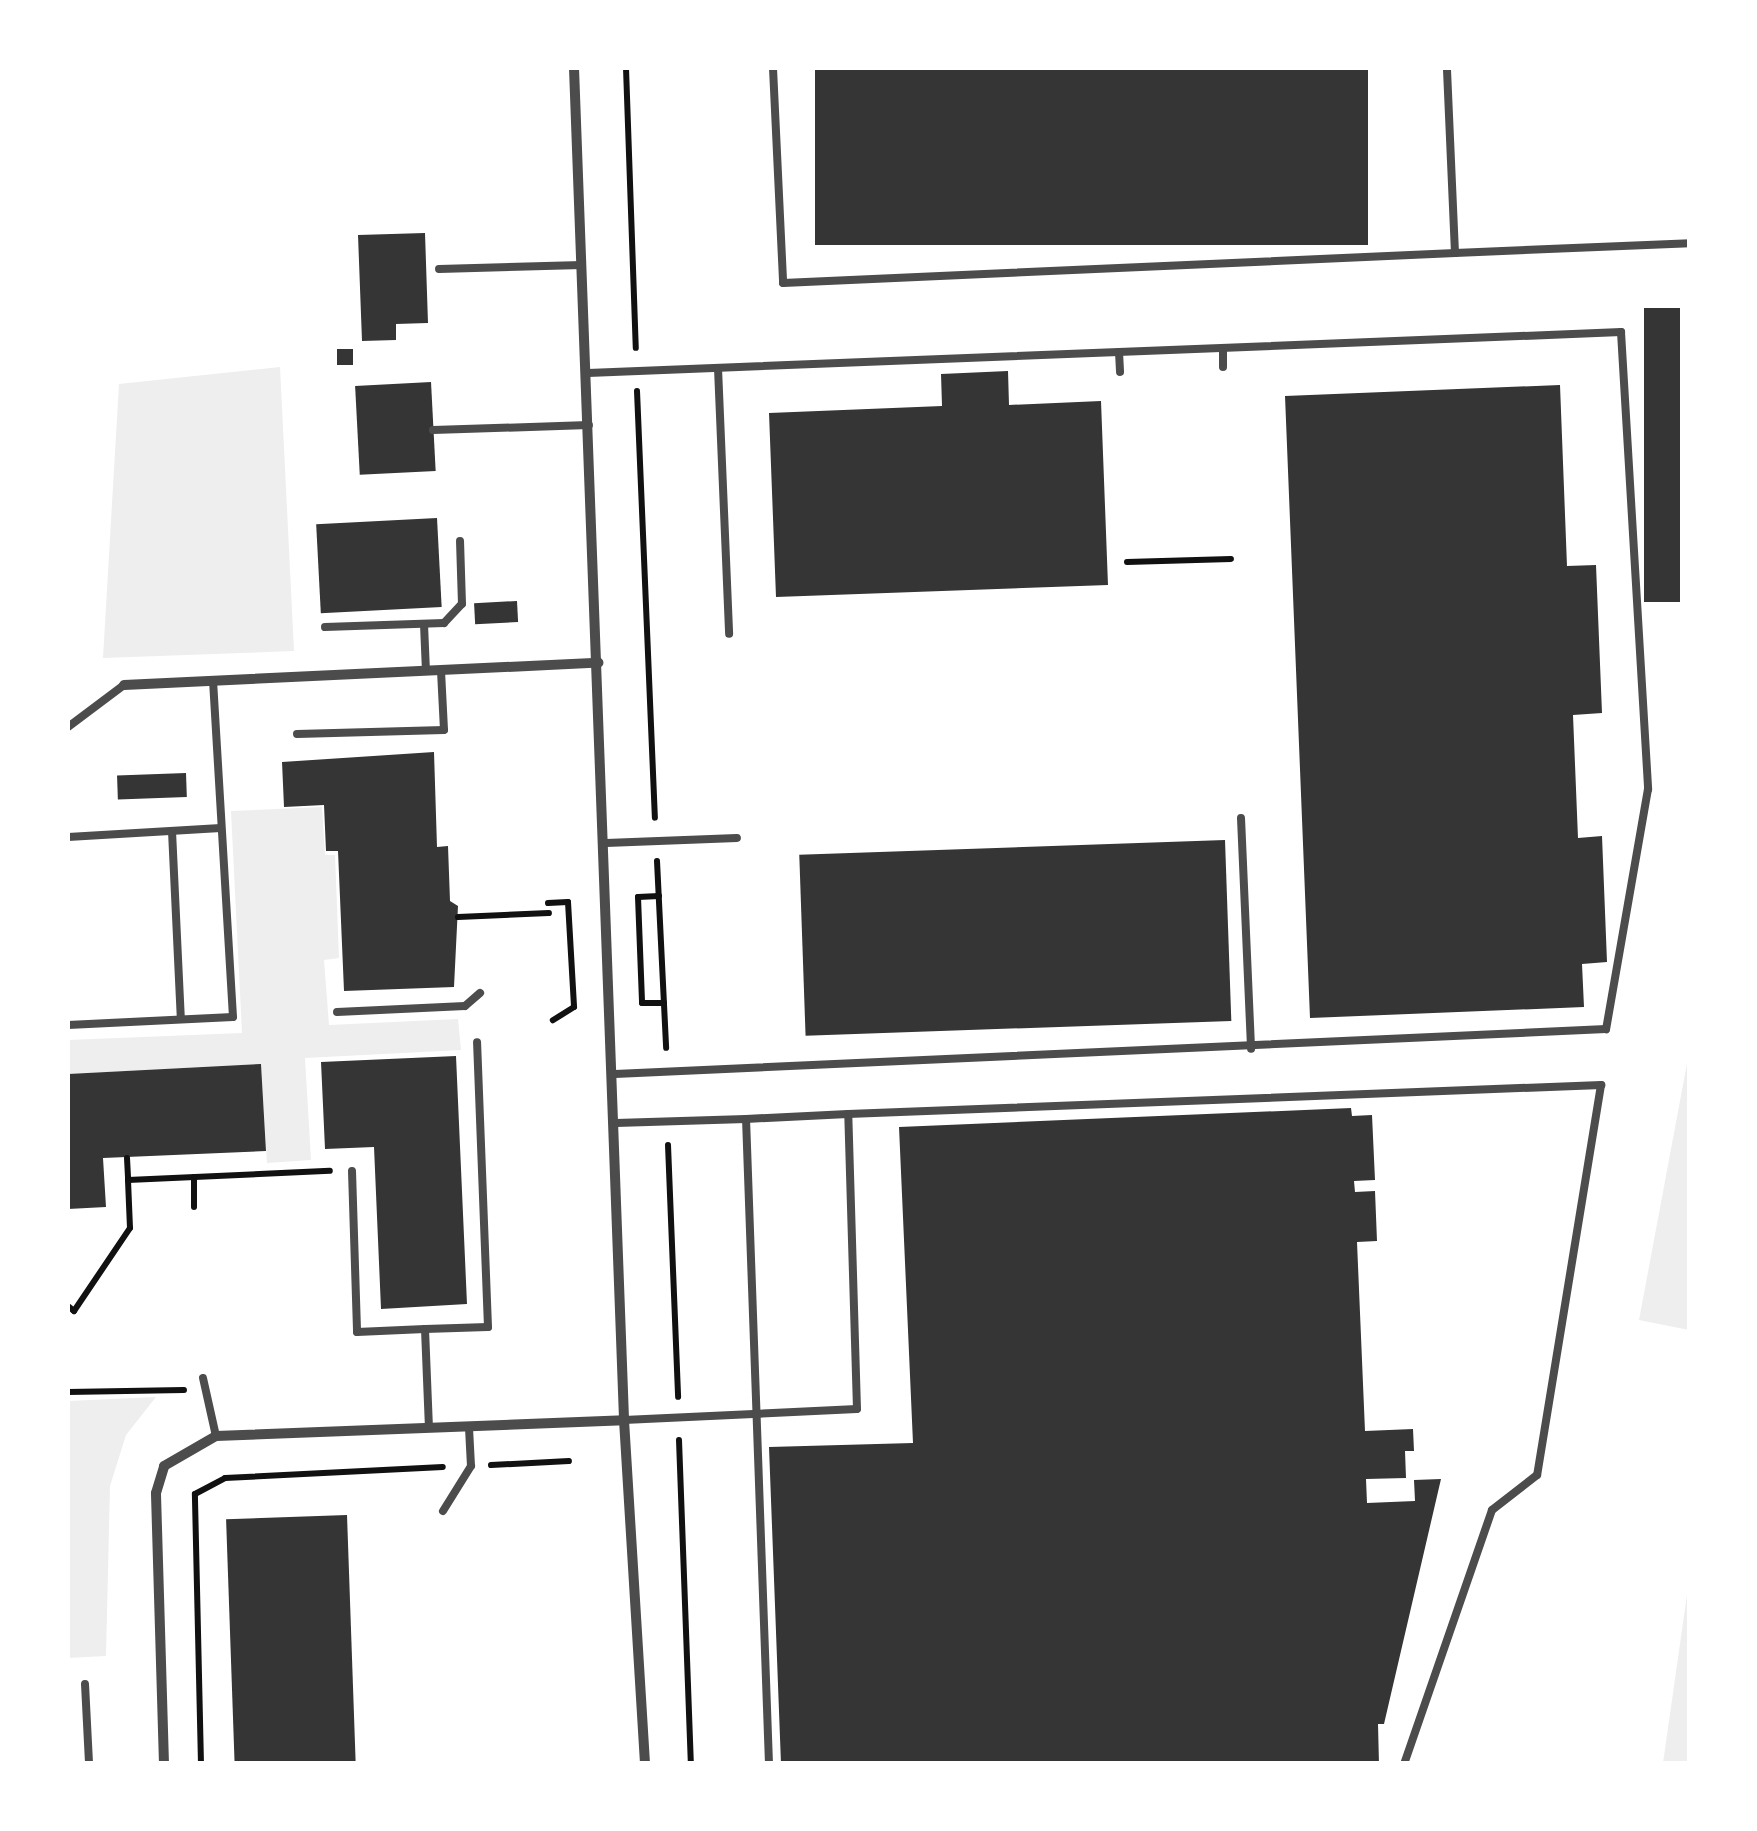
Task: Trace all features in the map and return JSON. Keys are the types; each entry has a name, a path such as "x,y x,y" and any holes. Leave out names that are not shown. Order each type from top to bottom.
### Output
{"street":[{"path":"574,68 615,1074 624,1420 645,1764"},
{"path":"124,685 598,663"},
{"path":"164,1764 156,1493 164,1466 216,1436 624,1420"}],"lane":[{"path":"773,68 783,283 1690,243"},
{"path":"1447,68 1455,253"},
{"path":"439,270 582,265"},
{"path":"588,374 1622,332 1648,788 1606,1029 1251,1049 615,1074"},
{"path":"1223,348 1223,368"},
{"path":"1119,352 1120,372"},
{"path":"718,368 729,634"},
{"path":"433,430 590,425"},
{"path":"324,627 444,623 462,604 460,541"},
{"path":"424,624 426,671"},
{"path":"297,734 444,730 441,671"},
{"path":"68,1024 233,1017 213,681"},
{"path":"68,727 124,685"},
{"path":"1242,818 1251,1049"},
{"path":"68,837 221,828"},
{"path":"172,831 181,1019"},
{"path":"606,843 737,838"},
{"path":"337,1012 465,1006 480,993"},
{"path":"352,1171 357,1332 488,1326 478,1042"},
{"path":"616,1123 1602,1085 1537,1475 1492,1510 1404,1764"},
{"path":"624,1420 857,1409 848,1114"},
{"path":"746,1119 769,1764"},
{"path":"425,1329 429,1428"},
{"path":"203,1378 216,1436"},
{"path":"442,1512 472,1466 469,1427"},
{"path":"85,1684 89,1764"}],"path":[{"path":"626,68 667,1072"},
{"path":"1128,562 1231,559"},
{"path":"659,896 638,897 642,1003 664,1002"},
{"path":"458,918 548,908 568,902 574,1007 552,1020"},
{"path":"667,1121 691,1764"},
{"path":"68,1306 74,1311 130,1228 127,1158"},
{"path":"128,1180 352,1171"},
{"path":"194,1177 194,1207"},
{"path":"68,1392 205,1390"},
{"path":"202,1764 195,1494 225,1478 570,1462"}],"shaded area":[{"path":"280,367 294,651 103,658 119,384"},
{"path":"322,807 325,855 335,855 339,958 324,960 329,1025 458,1019 461,1050 305,1058 311,1160 267,1163 261,1064 68,1074 68,1040 242,1033 231,811"},
{"path":"1689,1053 1689,1330 1639,1320"},
{"path":"156,1397 126,1435 110,1486 106,1656 68,1658 68,1401"},
{"path":"1689,1581 1689,1763 1663,1763"}],"building":[{"path":"815,68 1368,68 1368,245 815,245"},
{"path":"425,233 428,323 396,324 396,340 362,341 358,235"},
{"path":"1644,308 1680,308 1680,602 1644,602"},
{"path":"337,349 353,349 353,365 337,365"},
{"path":"1008,371 1009,405 1101,401 1108,585 776,597 769,413 942,406 941,374"},
{"path":"431,382 436,471 360,475 355,386"},
{"path":"1560,385 1567,566 1596,565 1602,713 1573,715 1578,838 1602,836 1607,962 1582,964 1584,1007 1310,1018 1285,396"},
{"path":"437,518 442,607 321,613 316,524"},
{"path":"517,601 518,622 475,624 474,603"},
{"path":"434,752 437,847 448,846 450,901 458,906 454,987 344,991 338,851 326,851 324,805 284,807 282,762"},
{"path":"186,773 187,797 118,799 117,775"},
{"path":"1225,840 1231,1021 806,1036 799,855"},
{"path":"456,1056 467,1304 381,1309 374,1147 325,1149 321,1062"},
{"path":"261,1064 266,1151 103,1158 106,1207 68,1209 68,1074"},
{"path":"1351,1108 1352,1116 1372,1115 1375,1180 1354,1181 1355,1192 1375,1191 1377,1241 1357,1242 1365,1431 1413,1429 1414,1451 1405,1451 1406,1478 1366,1479 1367,1503 1415,1501 1414,1480 1441,1479 1384,1724 1378,1724 1379,1764 781,1764 769,1447 913,1443 899,1127"},
{"path":"347,1515 356,1764 235,1764 226,1519"}]}
